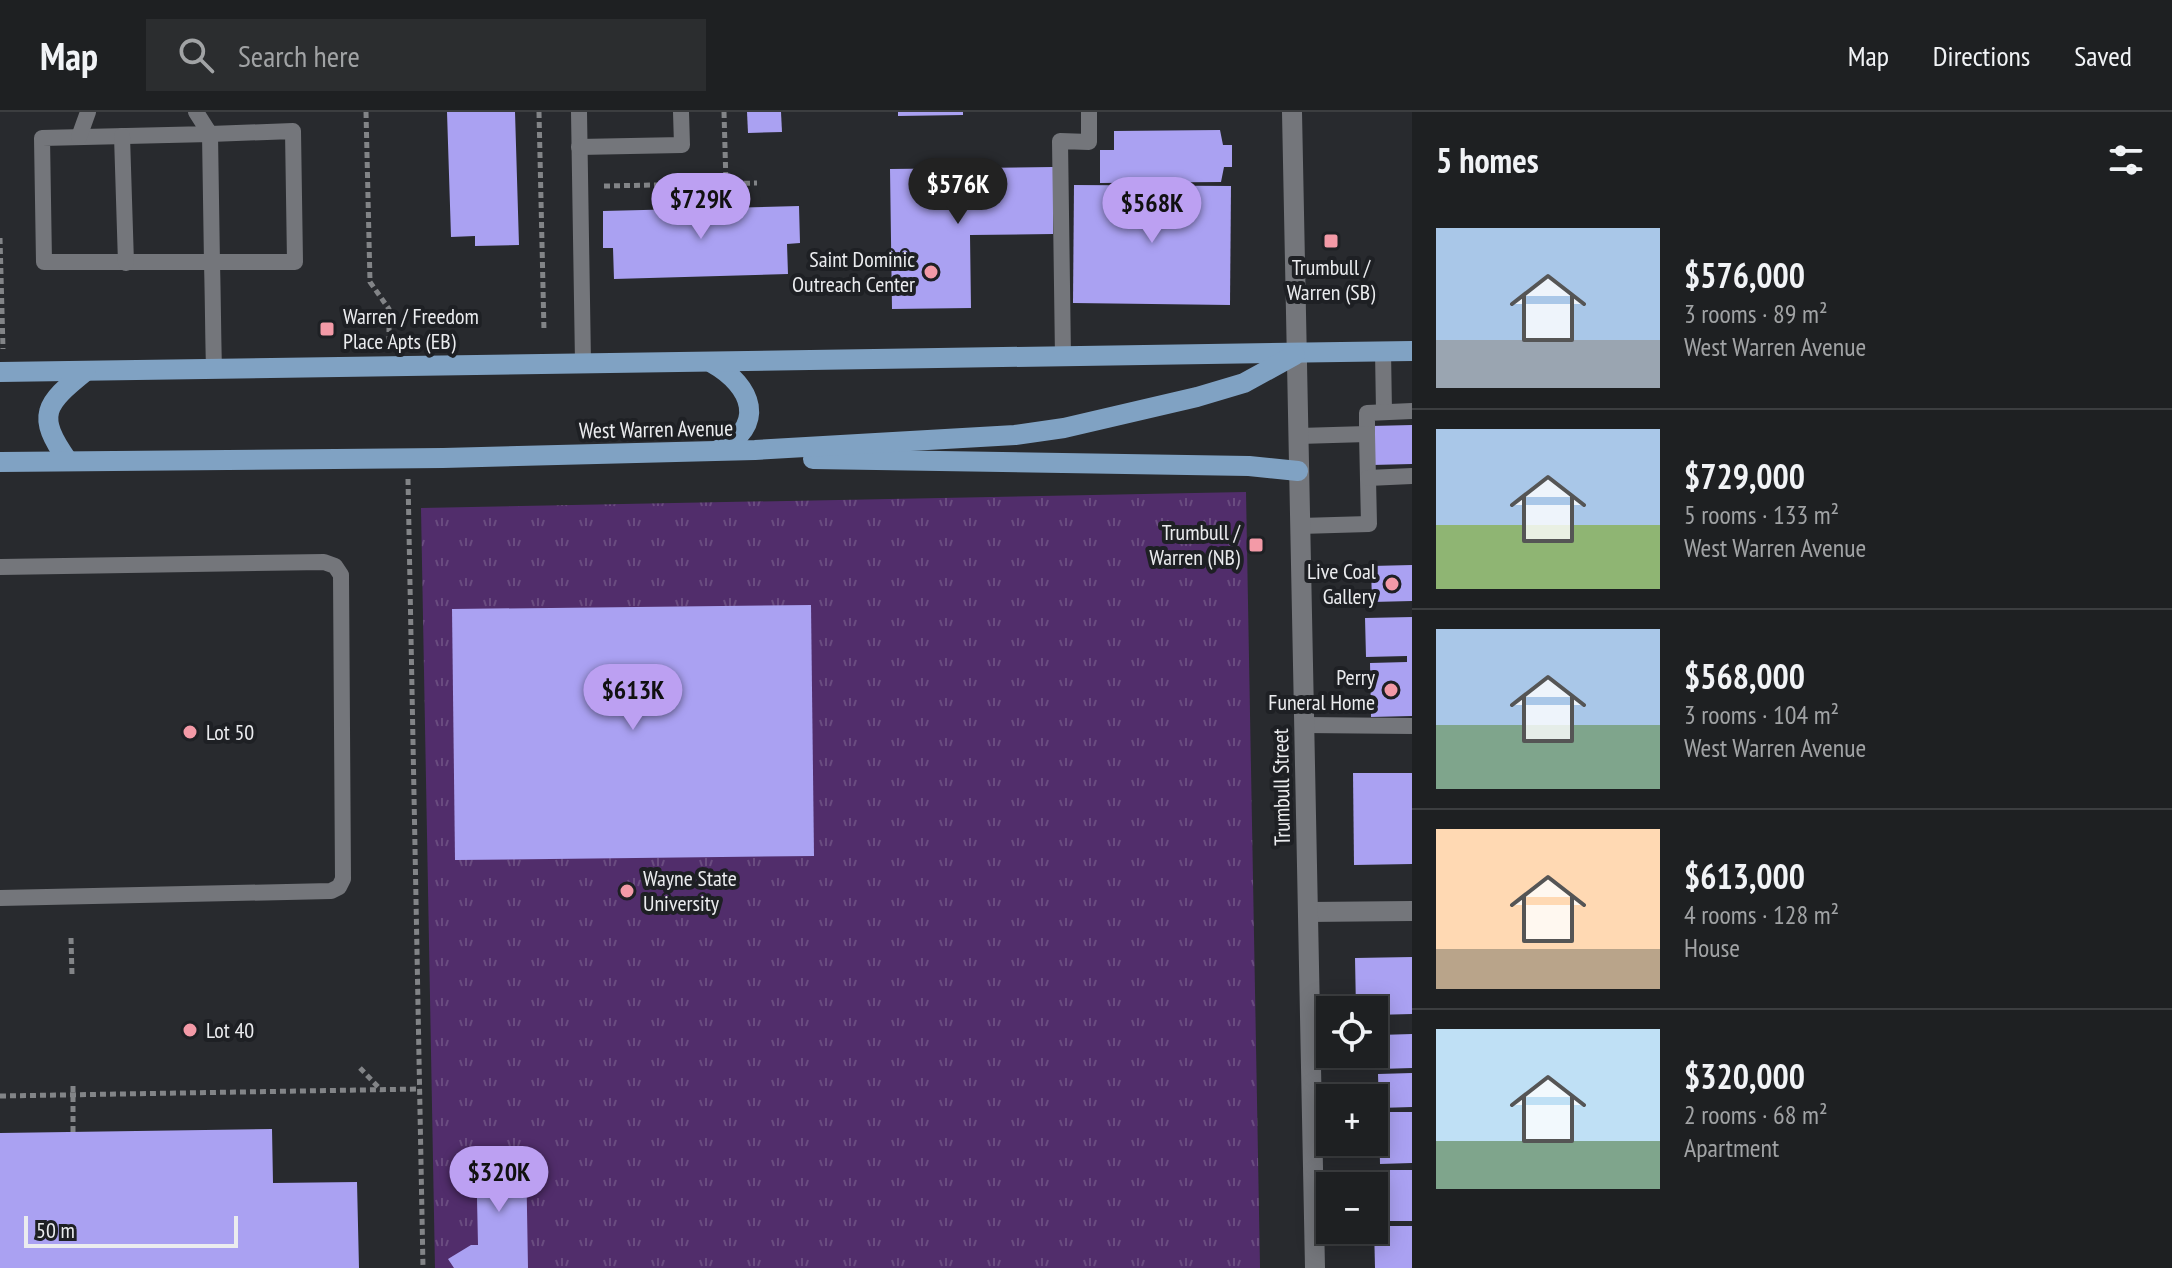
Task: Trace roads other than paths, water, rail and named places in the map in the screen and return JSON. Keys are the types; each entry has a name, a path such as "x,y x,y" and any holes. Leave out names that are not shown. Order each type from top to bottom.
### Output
{"main road":[{"name":"West Warren Avenue","path":"2,372 1412,351"},
{"name":"West Warren Avenue","path":"0,462 408,458 755,450 972,438 1064,428 1244,383 1298,353"},
{"path":"712,363 739,383 749,409 742,433 714,451"},
{"path":"68,461 49,435 49,409 60,392 86,371"},
{"path":"755,450 779,458 1249,466 1298,471"}],"street":[{"name":"Trumbull Street","path":"1292,112 1315,1268"},
{"path":"1308,912 1412,911"}],"lane":[{"path":"79,137 88,112"},
{"path":"196,112 210,134 214,369"},
{"path":"579,112 583,363"},
{"path":"579,147 682,145 681,112"},
{"path":"1063,357 1060,141 1089,142 1089,112"},
{"path":"293,131 295,262 44,262 42,138 122,136 293,131"},
{"path":"122,136 126,263"},
{"path":"1383,351 1384,412"},
{"path":"1300,526 1369,524 1367,413 1407,416"},
{"path":"1299,436 1367,434"},
{"path":"1368,478 1408,472"},
{"path":"0,567 324,562 335,566 341,575 343,879 339,887 331,891 0,898"},
{"path":"1304,725 1412,726"}],"place":[{"name":"Trumbull / Warren (SB)","path":"1331,241"},
{"name":"Saint Dominic Outreach Center","path":"931,272"},
{"name":"Warren / Freedom Place Apts (EB)","path":"327,329"},
{"name":"Trumbull / Warren (NB)","path":"1256,545"},
{"name":"Live Coal Gallery","path":"1392,584"},
{"name":"Perry Funeral Home","path":"1391,690"},
{"name":"Lot 50","path":"190,732"},
{"name":"Wayne State University","path":"627,891"},
{"name":"Lot 40","path":"190,1030"}]}
